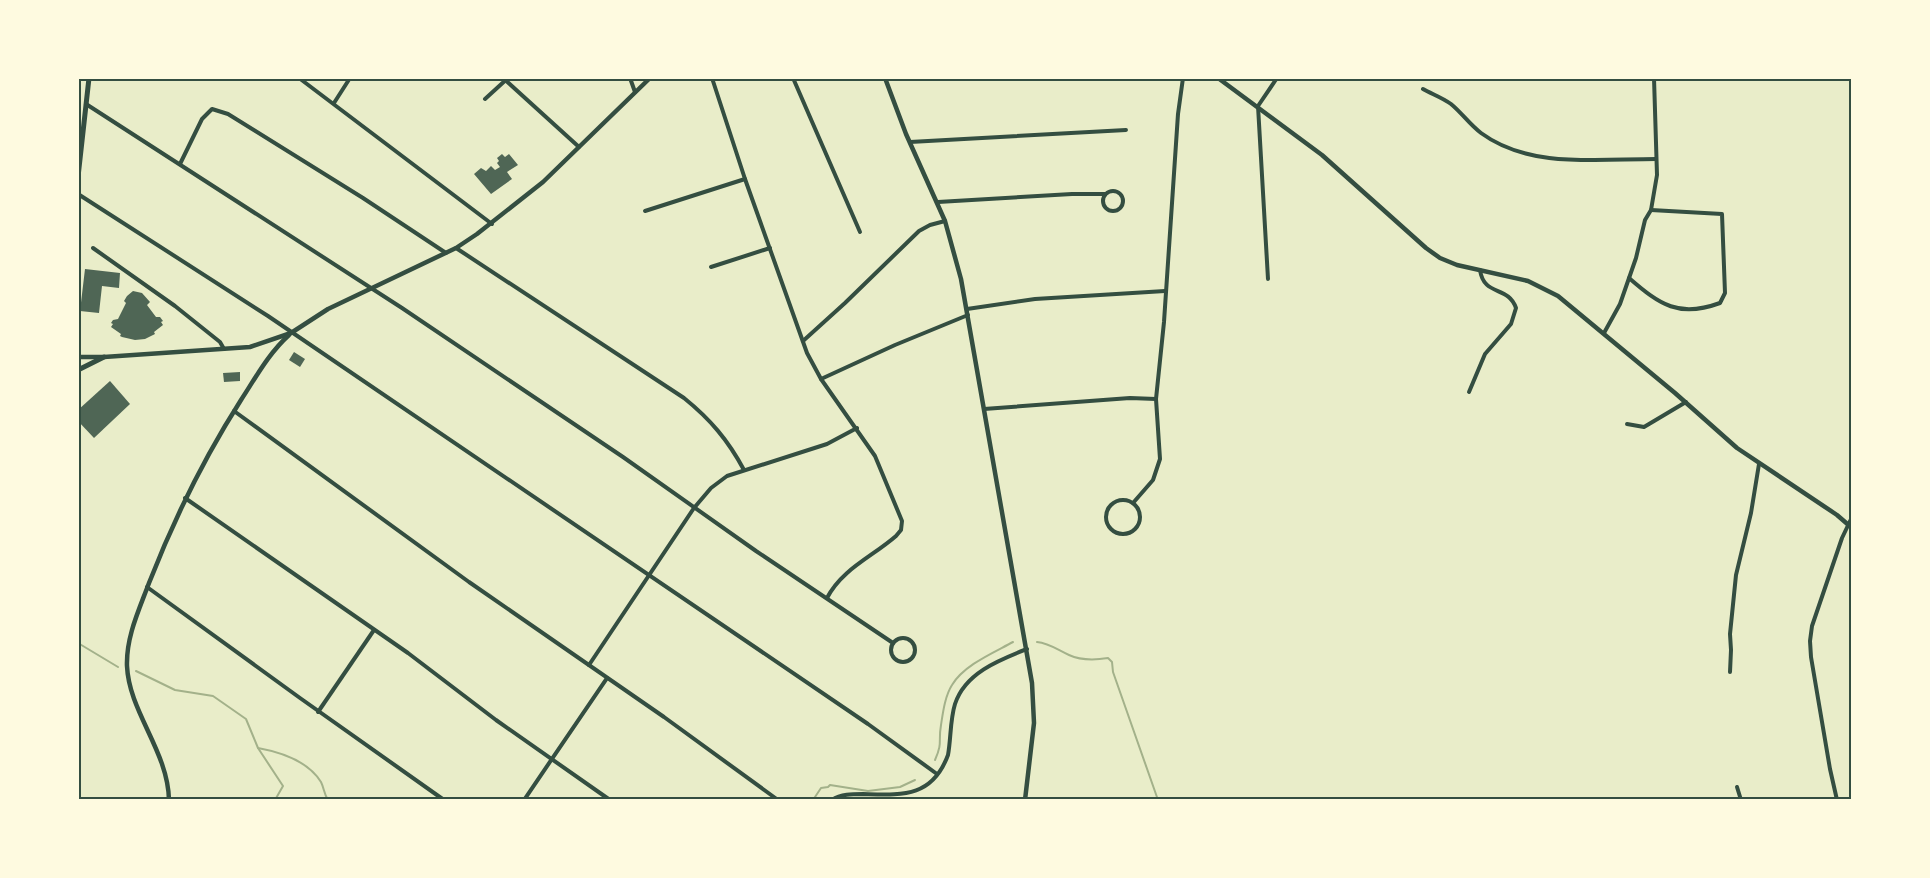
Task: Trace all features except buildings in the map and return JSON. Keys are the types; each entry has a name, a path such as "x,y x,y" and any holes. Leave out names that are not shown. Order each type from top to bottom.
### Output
{"main road":[{"path":"78,177 89,78"},
{"path":"78,370 104,357"}],"street":[{"path":"299,78 492,224"},
{"path":"334,104 350,78"},
{"path":"630,78 635,92"},
{"path":"78,357 250,347 291,333 328,309 456,248 492,224 543,182 650,78"},
{"path":"712,78 802,341 821,379 875,456 902,520 901,530 886,545 845,574 827,598"},
{"path":"793,78 860,232"},
{"path":"885,78 910,142 938,202 958,262 1032,683 1034,723 1025,800"},
{"path":"1133,503 1153,480 1159,467 1156,399 1163,340 1183,78"},
{"path":"1218,78 1322,154 1440,258 1456,265 1536,284 1558,296 1686,402 1731,443 1850,526"},
{"path":"1268,279 1258,106 1277,78"},
{"path":"1604,333 1620,304 1642,238 1645,220 1651,210 1657,175 1654,78"},
{"path":"485,99 506,79 579,147"},
{"path":"1423,88 1450,104 1480,133 1508,149 1539,157 1574,160 1656,159"},
{"path":"86,104 372,288 893,643"},
{"path":"180,164 202,119 212,109 228,114 446,253"},
{"path":"910,142 1126,130"},
{"path":"645,211 745,179"},
{"path":"938,202 1105,194 1110,191 1120,192 1124,199 1121,208 1114,211 1106,208 1103,201 1105,194"},
{"path":"78,194 220,285 868,724 937,774"},
{"path":"1629,278 1656,300 1676,309 1707,308 1720,303 1725,293 1722,214 1651,210"},
{"path":"802,341 919,231 945,221"},
{"path":"93,248 175,306 220,342 224,349"},
{"path":"456,248 684,398 717,427 730,444 744,470"},
{"path":"711,267 770,248"},
{"path":"1469,392 1485,354 1510,324 1516,308 1509,297 1486,285 1482,280 1480,270"},
{"path":"821,379 967,312 1035,300 1165,291"},
{"path":"169,800 159,754 141,715 130,683 127,667 129,642 162,548 185,498 234,411 265,362 291,333"},
{"path":"984,409 1130,398 1156,399"},
{"path":"1627,424 1644,427 1686,402"},
{"path":"234,411 469,582 778,800"},
{"path":"589,665 694,508 711,488 727,476 827,444 857,428"},
{"path":"1730,672 1730,634 1736,575 1751,513 1759,464"},
{"path":"185,498 408,653 496,720 610,800"},
{"path":"1118,500 1133,503 1140,512 1139,525 1127,534 1114,533 1106,520 1108,507 1118,500"},
{"path":"1837,800 1810,642 1812,626 1852,517"},
{"path":"147,587 318,712 444,800"},
{"path":"318,712 374,630"},
{"path":"900,638 908,639 915,648 914,656 906,662 897,660 891,651 893,643 900,638"},
{"path":"832,800 846,794 896,795 916,792 928,785 948,755 955,704 963,687 992,665 1027,649"},
{"path":"524,800 608,678"},
{"path":"1737,787 1741,800"}],"waterway":[{"path":"935,760 940,745 945,704 952,685 971,666 1013,642"},
{"path":"1037,642 1049,645 1073,657 1108,658 1112,662 1113,672 1158,800"},
{"path":"78,643 118,667"},
{"path":"136,671 175,690 213,696 246,719 258,748 283,786 275,800"},
{"path":"258,748 284,755 309,768 321,782 328,800"},
{"path":"813,800 821,788 830,785 868,791 900,787 915,780"}]}
